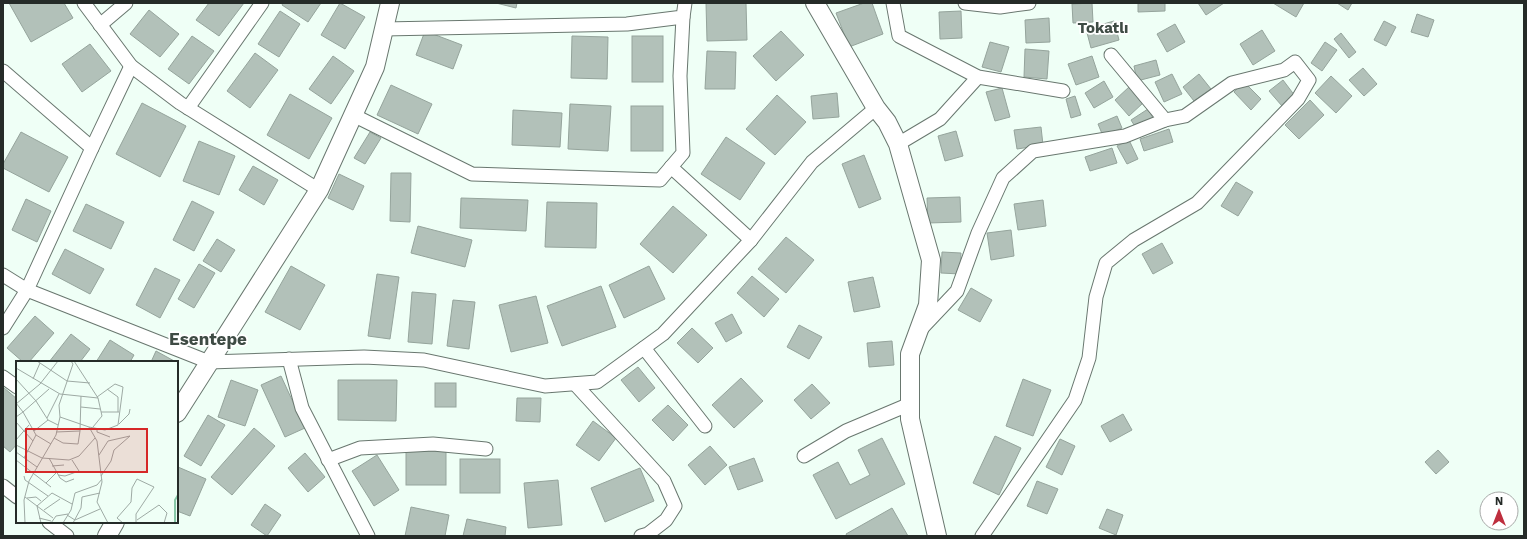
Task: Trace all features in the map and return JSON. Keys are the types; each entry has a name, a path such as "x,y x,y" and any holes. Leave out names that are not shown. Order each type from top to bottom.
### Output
{"street":[{"path":"84,3 131,66 188,108 319,190"},
{"path":"100,25 126,3"},
{"path":"188,108 262,3"},
{"path":"178,411 319,190 375,67 390,3"},
{"path":"353,115 472,174 660,180 683,153 680,76 685,3"},
{"path":"815,3 876,108 887,122 898,144 931,260 928,304 910,354 910,419 937,536"},
{"path":"893,3 898,36 978,77 1063,91"},
{"path":"965,3 1000,7 1029,3"},
{"path":"384,29 627,24 683,17"},
{"path":"1111,55 1165,120"},
{"path":"918,332 957,291 978,232 1003,178 1033,152 1126,136 1165,120 1185,116 1232,83 1284,70 1295,62 1309,80 1298,99 1197,203 1134,240 1106,263 1096,297 1090,358 1075,400 982,536"},
{"path":"3,328 27,290 131,66"},
{"path":"3,71 92,148"},
{"path":"898,144 940,119 978,77"},
{"path":"3,275 27,290 209,362 364,357 424,360 545,386 597,382 663,334 751,240 812,162 876,108"},
{"path":"671,167 751,240"},
{"path":"644,348 705,426"},
{"path":"289,359 302,408 368,536"},
{"path":"3,377 16,386"},
{"path":"574,384 664,481 675,506 666,520 648,534 641,536"},
{"path":"804,456 846,431 910,404"},
{"path":"328,460 360,448 433,444 486,449"},
{"path":"3,486 16,496"},
{"path":"50,523 67,536"},
{"path":"107,536 114,523"}],"building":[{"path":"9,3 64,3 73,18 31,42"},
{"path":"209,3 244,3 219,36 196,20"},
{"path":"283,3 321,3 308,22 282,5"},
{"path":"340,3 365,17 345,49 321,35"},
{"path":"496,3 517,3 516,8"},
{"path":"706,3 746,3 747,40 707,41"},
{"path":"864,3 872,3 883,34 849,47 836,13"},
{"path":"1092,3 1093,22 1073,23 1072,4"},
{"path":"1138,3 1165,3 1165,11 1138,12"},
{"path":"1198,3 1224,3 1206,15"},
{"path":"1273,3 1304,3 1296,17"},
{"path":"1337,3 1352,3 1348,10"},
{"path":"149,10 179,34 160,57 130,34"},
{"path":"280,11 300,24 279,57 258,44"},
{"path":"961,11 962,38 940,39 939,12"},
{"path":"1417,14 1434,20 1428,37 1411,32"},
{"path":"1049,18 1050,42 1026,43 1025,20"},
{"path":"1114,21 1119,40 1091,48 1086,29"},
{"path":"1384,21 1396,27 1386,46 1374,40"},
{"path":"1175,24 1185,42 1167,52 1157,34"},
{"path":"1262,30 1275,51 1253,65 1240,44"},
{"path":"425,31 462,45 453,69 416,55"},
{"path":"781,31 804,55 776,81 753,56"},
{"path":"1341,33 1356,52 1349,58 1334,39"},
{"path":"192,36 214,51 189,84 168,69"},
{"path":"572,36 608,37 607,79 571,78"},
{"path":"632,36 663,36 663,82 632,82"},
{"path":"990,42 1009,47 1001,72 982,67"},
{"path":"1325,42 1337,50 1322,71 1311,63"},
{"path":"90,44 111,71 82,92 62,64"},
{"path":"1025,49 1049,51 1047,79 1024,77"},
{"path":"707,51 736,52 735,89 705,89"},
{"path":"255,53 278,70 250,108 227,91"},
{"path":"333,56 354,71 331,104 309,89"},
{"path":"1092,56 1099,77 1076,85 1068,64"},
{"path":"1156,60 1160,75 1137,81 1134,66"},
{"path":"1363,68 1377,84 1364,96 1349,80"},
{"path":"1172,74 1182,94 1164,102 1155,82"},
{"path":"1199,74 1211,89 1194,101 1183,87"},
{"path":"1331,76 1352,96 1336,113 1315,93"},
{"path":"1283,80 1295,96 1282,106 1269,91"},
{"path":"1104,81 1113,97 1094,108 1085,93"},
{"path":"1244,82 1261,99 1251,110 1234,92"},
{"path":"391,85 432,104 418,134 377,115"},
{"path":"1129,87 1143,103 1129,116 1115,100"},
{"path":"1002,88 1010,117 995,121 986,92"},
{"path":"837,93 839,117 813,119 811,96"},
{"path":"290,94 332,118 309,159 267,135"},
{"path":"777,95 806,122 775,155 746,129"},
{"path":"1075,96 1081,115 1071,118 1066,99"},
{"path":"1310,100 1324,115 1299,139 1285,125"},
{"path":"142,103 186,126 160,177 116,154"},
{"path":"570,104 611,106 608,151 568,149"},
{"path":"631,106 663,106 663,151 631,151"},
{"path":"1148,109 1153,118 1136,128 1131,120"},
{"path":"513,110 562,113 560,147 512,145"},
{"path":"1117,116 1122,128 1103,136 1098,124"},
{"path":"1041,127 1043,145 1017,149 1014,130"},
{"path":"1169,129 1173,142 1144,151 1140,139"},
{"path":"956,131 963,156 945,161 938,136"},
{"path":"21,132 68,157 49,192 3,168 3,164"},
{"path":"370,132 381,138 365,164 354,158"},
{"path":"726,137 765,163 740,200 701,174"},
{"path":"1129,140 1138,159 1127,164 1117,146"},
{"path":"199,141 235,156 219,195 183,181"},
{"path":"1112,148 1117,163 1090,171 1085,157"},
{"path":"864,155 881,199 859,208 842,164"},
{"path":"253,166 278,180 264,205 239,190"},
{"path":"391,173 411,173 410,222 390,221"},
{"path":"339,174 364,186 353,210 328,198"},
{"path":"1236,182 1253,192 1238,216 1221,206"},
{"path":"960,197 961,222 928,223 927,198"},
{"path":"461,198 528,200 526,231 460,228"},
{"path":"26,199 51,211 37,242 12,230"},
{"path":"1043,200 1046,226 1018,230 1014,204"},
{"path":"192,201 214,212 194,251 173,240"},
{"path":"547,202 597,203 596,248 545,247"},
{"path":"86,204 124,222 111,249 73,231"},
{"path":"673,206 707,235 673,273 640,244"},
{"path":"418,226 472,240 465,267 411,253"},
{"path":"1011,230 1014,256 991,260 987,233"},
{"path":"786,237 814,260 786,293 758,269"},
{"path":"217,239 235,250 221,272 203,261"},
{"path":"1162,243 1173,263 1153,274 1142,254"},
{"path":"65,249 104,269 90,294 52,274"},
{"path":"942,252 961,253 960,274 941,273"},
{"path":"199,264 215,273 194,308 178,299"},
{"path":"291,266 325,285 300,330 265,312"},
{"path":"649,266 665,299 624,318 609,285"},
{"path":"155,268 180,280 160,318 136,305"},
{"path":"377,274 399,277 390,339 368,336"},
{"path":"752,276 779,299 764,317 737,293"},
{"path":"873,277 880,307 854,312 848,282"},
{"path":"601,286 616,327 562,346 547,306"},
{"path":"971,288 992,300 980,322 958,310"},
{"path":"412,292 436,294 432,344 408,342"},
{"path":"536,296 548,343 511,352 499,305"},
{"path":"453,300 475,302 469,349 447,346"},
{"path":"732,314 742,333 726,342 715,323"},
{"path":"35,316 54,333 30,361 22,361 7,348"},
{"path":"799,325 822,337 809,359 787,347"},
{"path":"692,328 713,348 698,363 677,343"},
{"path":"71,334 90,349 81,361 50,361"},
{"path":"110,340 134,355 131,361 97,361"},
{"path":"892,341 894,365 869,367 867,343"},
{"path":"156,351 174,361 151,361"},
{"path":"638,367 655,388 639,402 621,380"},
{"path":"281,376 305,428 285,437 261,385"},
{"path":"741,378 763,401 734,428 712,405"},
{"path":"1023,379 1051,390 1033,436 1006,426"},
{"path":"231,380 258,390 245,426 218,417"},
{"path":"338,380 397,380 396,421 338,420"},
{"path":"435,383 456,383 456,407 435,407"},
{"path":"812,384 830,403 811,419 794,400"},
{"path":"3,387 16,398 16,445 10,452 3,446"},
{"path":"517,398 541,398 540,422 516,421"},
{"path":"668,405 688,425 673,441 652,420"},
{"path":"1123,414 1132,430 1110,442 1101,426"},
{"path":"208,415 225,425 201,466 184,456"},
{"path":"593,421 616,438 599,461 576,445"},
{"path":"254,428 275,446 232,495 211,477"},
{"path":"995,436 1021,448 999,495 973,483"},
{"path":"882,438 905,484 836,519 813,475 838,462 850,485 870,475 858,450"},
{"path":"1060,439 1075,446 1062,475 1046,467"},
{"path":"710,446 727,465 705,485 688,465"},
{"path":"1438,450 1449,462 1436,474 1425,462"},
{"path":"406,451 446,451 446,485 406,485"},
{"path":"305,453 325,477 308,492 288,468"},
{"path":"377,455 399,490 374,506 352,471"},
{"path":"754,458 763,481 738,490 729,467"},
{"path":"460,459 500,459 500,493 460,493"},
{"path":"178,467 206,479 190,516 178,511"},
{"path":"640,468 654,501 605,522 591,488"},
{"path":"558,480 562,525 528,528 524,483"},
{"path":"1037,481 1058,489 1047,514 1027,506"},
{"path":"265,504 281,515 267,536 251,525"},
{"path":"411,507 449,515 445,536 405,536"},
{"path":"892,508 908,536 847,536 846,534"},
{"path":"1107,509 1123,515 1116,535 1099,528"},
{"path":"467,519 506,527 505,536 463,536"}],"district":[{"name":"Tokatlı","path":"1103,28"},
{"name":"Esentepe","path":"208,339"}]}
